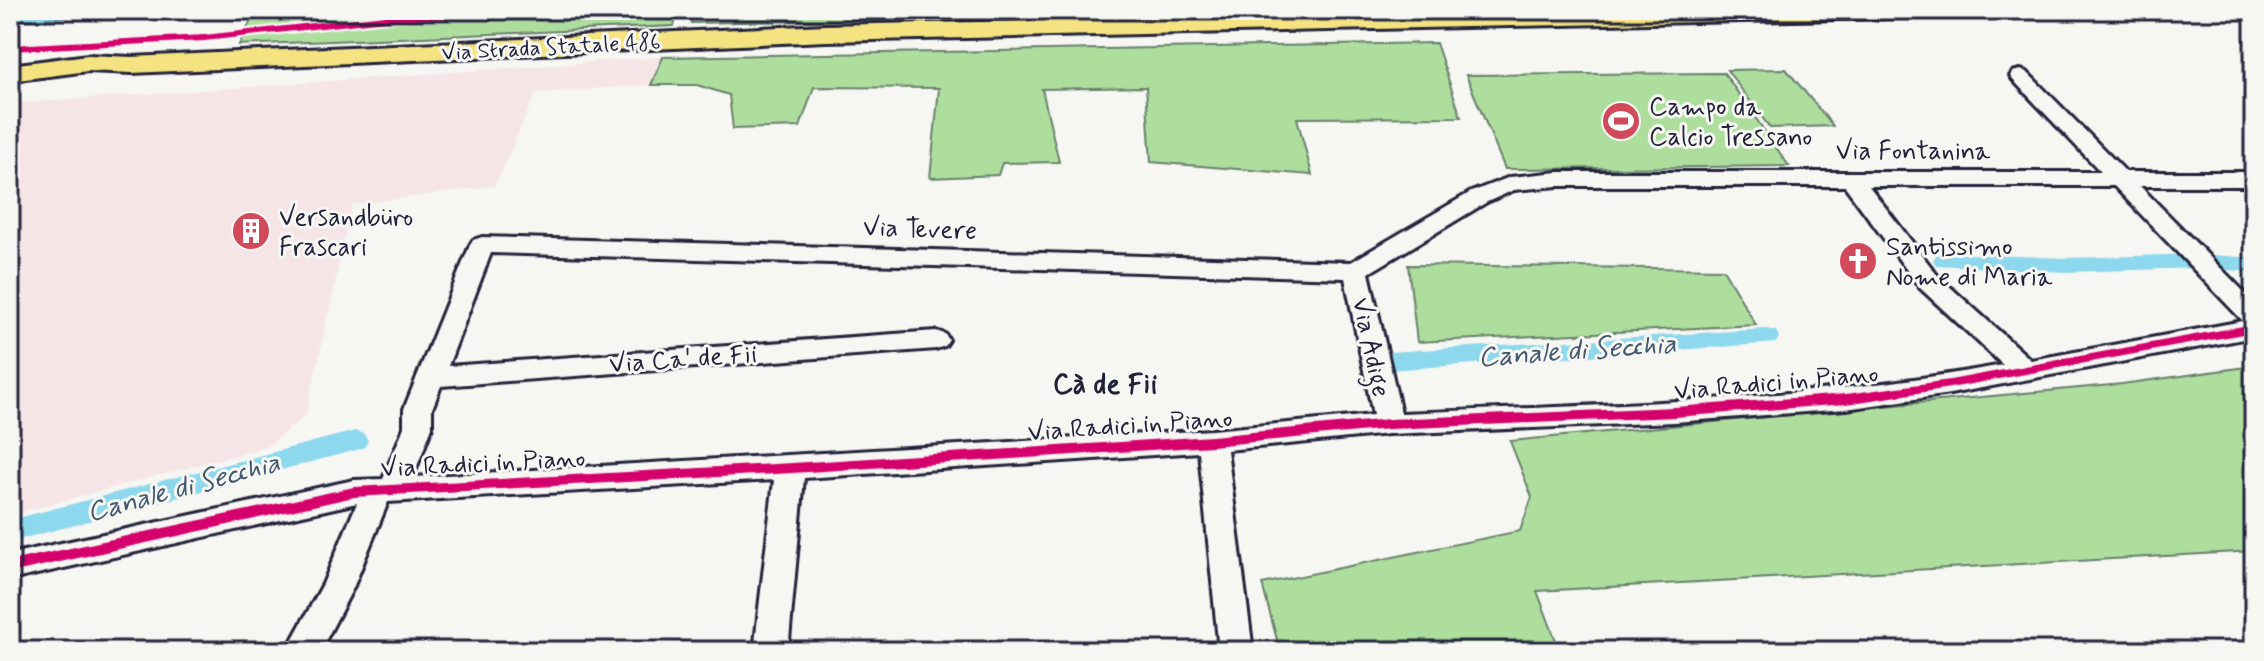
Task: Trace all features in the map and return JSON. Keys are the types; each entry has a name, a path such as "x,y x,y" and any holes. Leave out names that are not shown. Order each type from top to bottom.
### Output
{"main road":[{"name":"Via Strada Statale 486","path":"132,65 826,33 1929,10"},
{"path":"10,73 88,63 132,65"},
{"path":"10,90 132,65"}],"street":[{"path":"2020,76 2254,317"},
{"path":"1851,178 1929,282 2024,369"},
{"name":"Via Fontanina","path":"1356,270 1479,197 1510,184 1558,179 2254,179"},
{"name":"Via Tevere","path":"431,377 482,245 1356,270"},
{"name":"Via Adige","path":"1356,270 1389,424"},
{"name":"Via Radici in Piano","path":"10,567 354,492 1212,441 1389,424 1675,412 1846,399 1950,384 2254,328"},
{"name":"Via Ca' de Fii","path":"431,377 936,340"},
{"path":"303,651 337,588 363,521 387,490 418,427 418,409 431,377"},
{"path":"1212,441 1236,651"},
{"path":"771,651 787,489 792,468"}],"shaded area":[{"path":"663,57 651,85 536,93 495,186 352,205 306,415 266,447 10,515 10,104"}],"green space":[{"path":"256,10 679,10 674,26 239,45"},
{"path":"695,10 1414,10 691,23"},
{"path":"1436,43 1461,117 1297,118 1312,175 1151,162 1146,87 1042,89 1059,162 1002,163 998,175 930,178 939,88 814,87 800,127 733,129 729,95 697,85 651,85 663,57"},
{"path":"1786,69 1833,126 1770,128 1727,70"},
{"name":"Campo da Calcio Tressano","path":"1724,73 1789,166 1505,169 1466,75"},
{"path":"1408,265 1723,269 1756,325 1417,342"},
{"path":"2254,366 2254,551 1537,591 1560,651 1280,651 1262,584 1520,531 1532,497 1510,441 2122,384"}],"water":[{"path":"10,10 159,10 10,21"}],"waterway":[{"name":"Canale di Secchia","path":"1944,260 2066,265 2200,261 2254,265"},
{"name":"Canale di Secchia","path":"1388,361 1767,337"},
{"name":"Canale di Secchia","path":"10,531 192,481 355,441"}],"cycle path":[{"path":"10,48 204,38 394,17 716,10"},
{"path":"10,567 354,492 1212,441 1389,424 1675,412 1846,399 1950,384 2254,328"}],"place":[{"name":"Campo da Calcio Tressano","path":"1621,121"},
{"name":"Versandbüro Frascari","path":"251,231"},
{"name":"Santissimo Nome di Maria","path":"1858,261"}],"district":[{"name":"Cà de Fii","path":"1105,383"}]}
